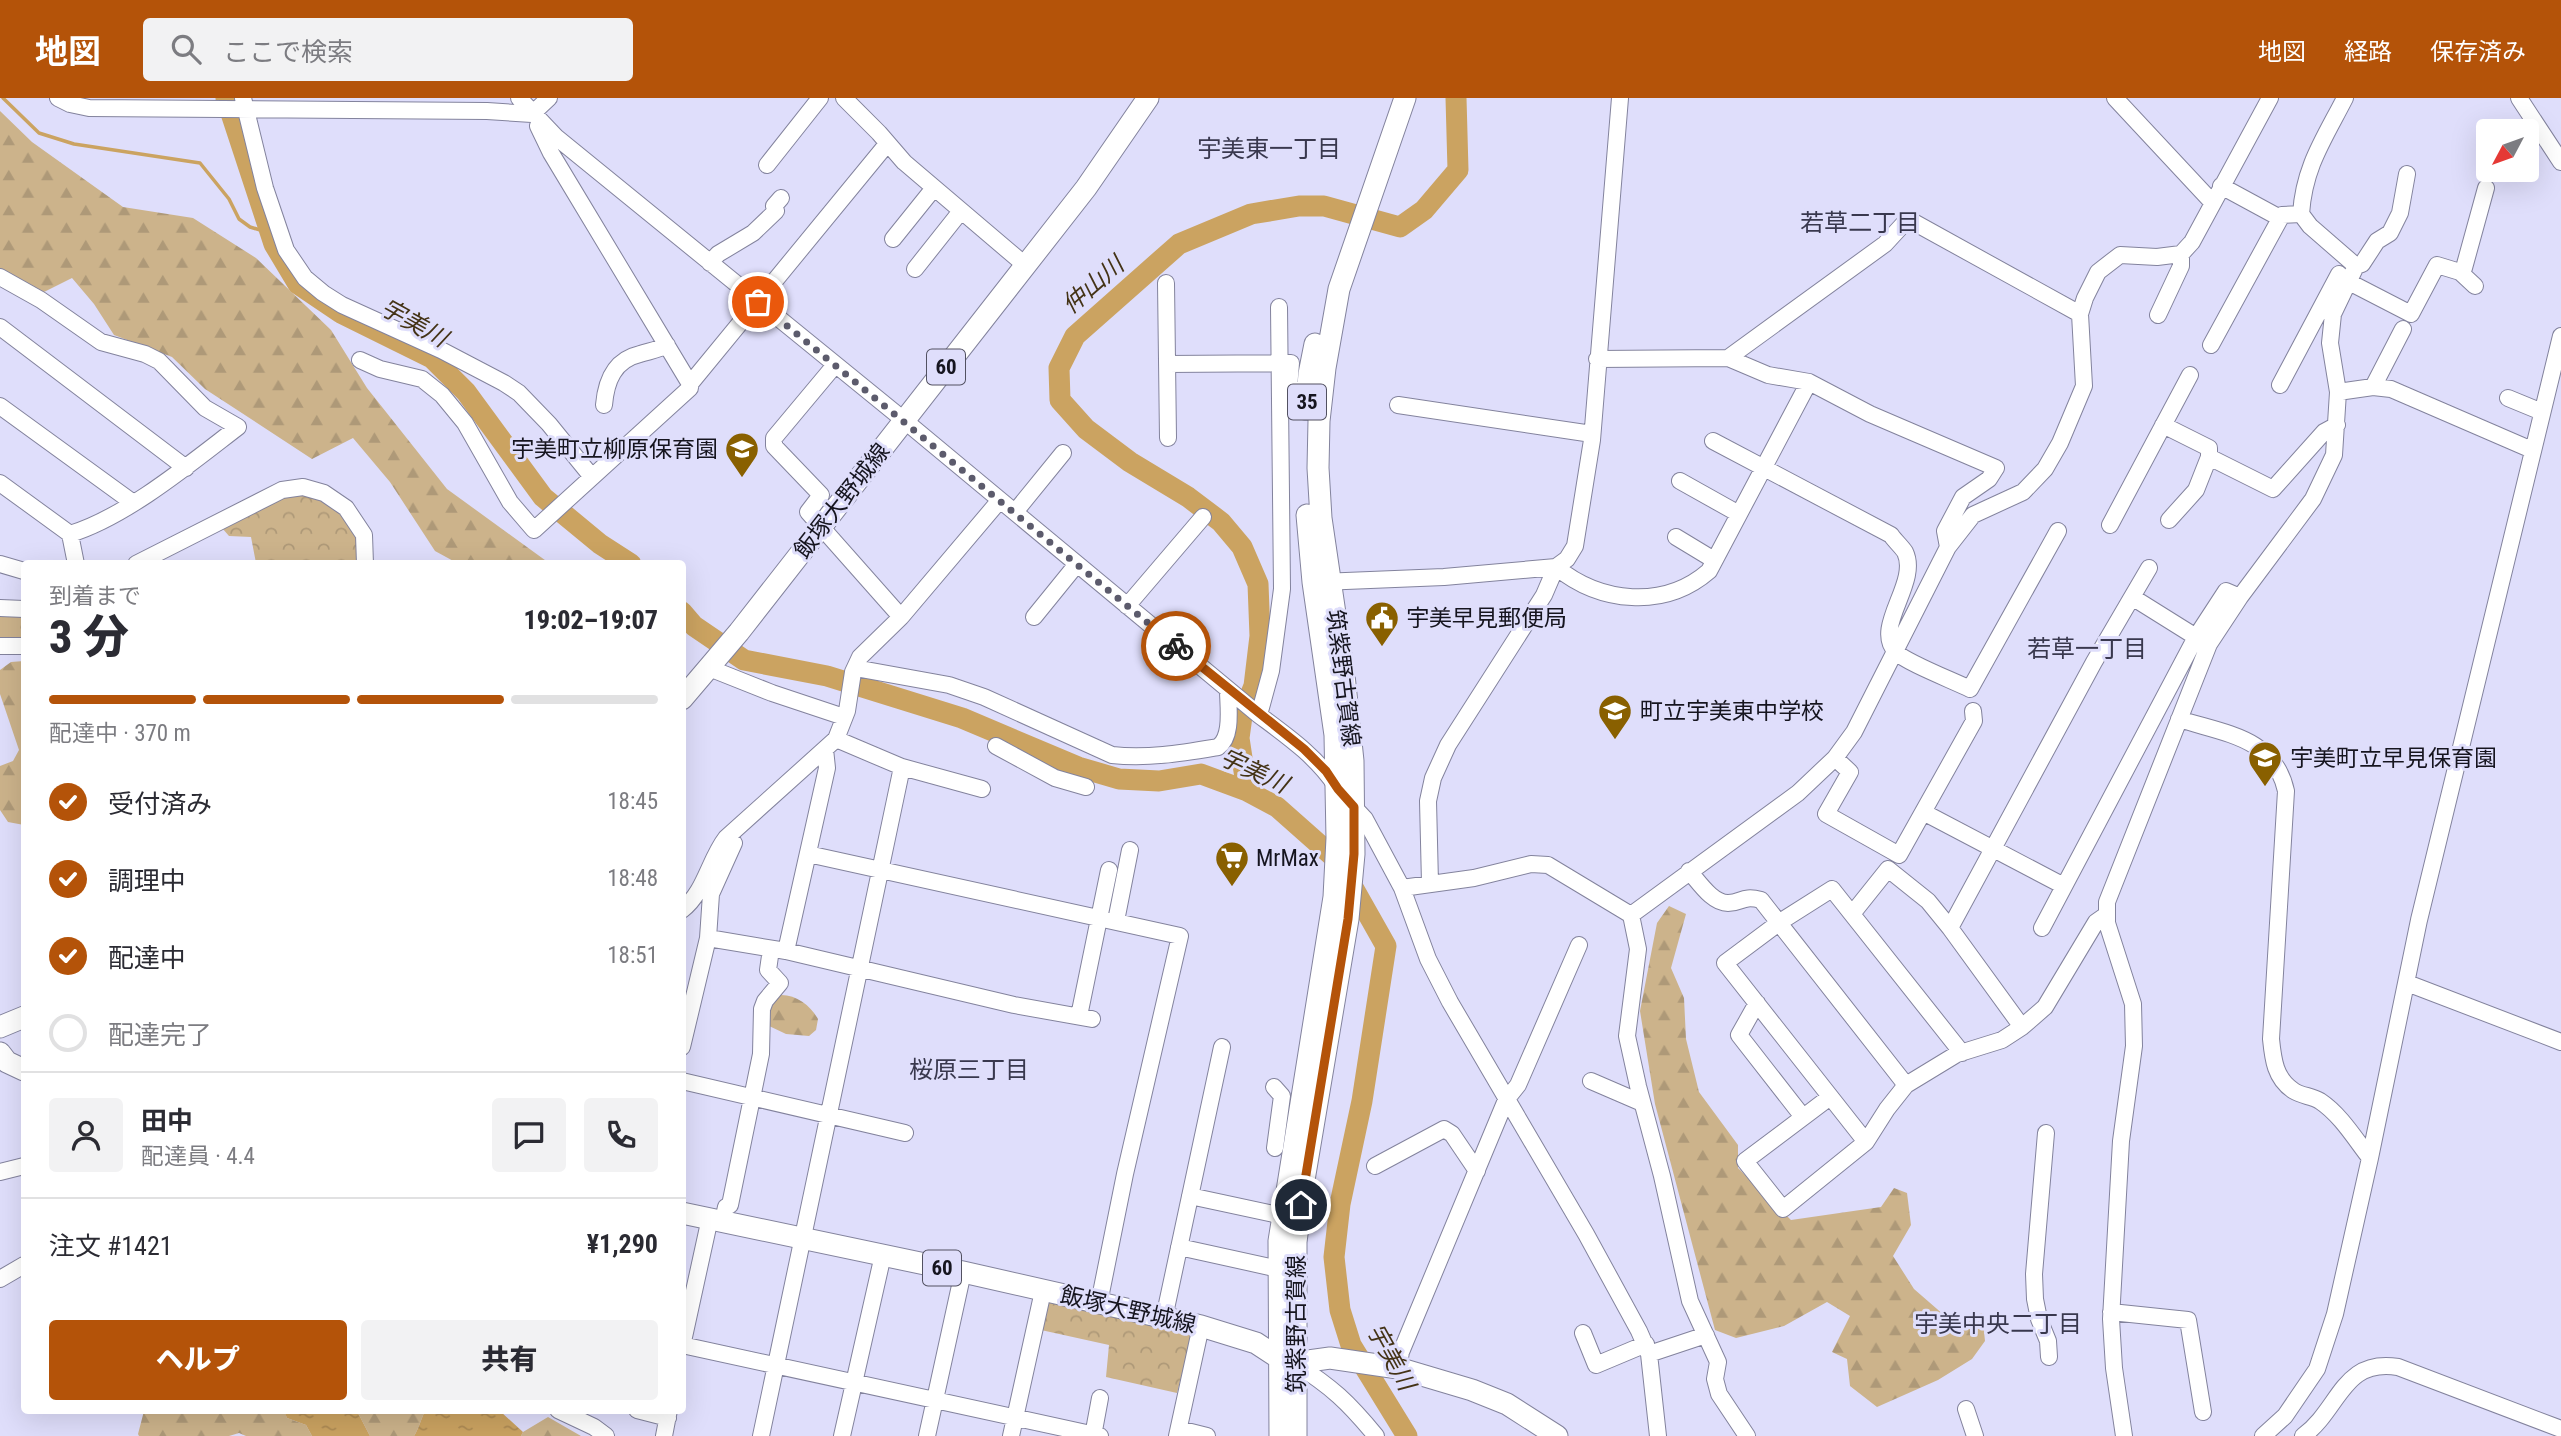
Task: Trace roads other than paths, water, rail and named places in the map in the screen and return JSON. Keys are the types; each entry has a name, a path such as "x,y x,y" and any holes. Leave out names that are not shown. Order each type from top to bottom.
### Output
{"main road":[{"name":"飯塚大野城線","path":"686,694 739,632 905,421 1086,187 1148,98"},
{"name":"筑紫野古賀線","path":"1296,1436 1279,1269 1279,1241 1283,1216 1282,1144 1334,897 1337,838 1335,735 1322,582 1319,421 1325,368 1352,229 1390,98"},
{"name":"筑紫野古賀線","path":"1362,196 1405,98"},
{"name":"筑紫野古賀線","path":"1280,1436 1303,1186 1348,919 1354,854 1353,761 1344,675 1322,582 1304,484 1309,374 1328,282 1352,229"},
{"path":"0,1027 21,1018"},
{"path":"0,1054 7,1062 21,1069"},
{"name":"飯塚大野城線","path":"686,1214 963,1272 1201,1326 1256,1343 1287,1361"},
{"path":"1287,1361 1331,1358 1392,1367 1472,1390 1507,1404 1557,1436"}],"street":[{"path":"58,98 89,108 410,105 533,114 549,98"},
{"path":"519,98 556,137 905,421 1259,715 1304,749 1326,771 1338,789 1366,819 1402,888 1434,970 1506,1100 1586,1234 1648,1349 1658,1436"},
{"path":"767,165 820,98"},
{"path":"844,98 880,133 887,144 934,188 1025,265"},
{"path":"1430,883 1428,801 1433,778 1448,745 1544,595 1556,567 1567,559 1575,547 1592,434 1620,98"},
{"path":"2115,98 2212,202"},
{"path":"1630,915 1798,793 1835,758 1854,732 1948,547 1973,516 2023,492 2045,469 2060,443 2084,386 2080,314 2098,272 2120,256 2157,257 2181,254 2192,242 2270,98"},
{"path":"2345,98 2311,164 2302,188 2301,214 2350,269 2411,314 2437,265 2460,272 2475,286"},
{"path":"2519,98 2561,162"},
{"path":"244,106 265,188 286,250 306,278 323,293 342,304 441,350 511,388 550,424 592,477"},
{"path":"533,114 551,153 690,384"},
{"path":"359,360 380,369 422,379 442,395 465,423 510,502 534,530 690,388 690,384 887,144"},
{"path":"2280,385 2350,269 2362,264 2377,242 2390,233 2400,213 2407,174"},
{"path":"2221,186 2280,218"},
{"path":"893,239 934,188"},
{"path":"2460,272 2464,268 2486,188"},
{"path":"710,263 718,254 740,243 761,226 776,211 774,206 781,198"},
{"path":"915,269 961,211"},
{"path":"2211,345 2282,215 2301,214"},
{"path":"1728,358 1885,244 1908,219 2080,314"},
{"path":"2158,315 2181,266 2181,254"},
{"path":"2124,1436 2114,1368 2111,1312 2121,1141 2134,1046 2133,1004 2106,915 2111,887 2209,644 2240,597 2313,499 2334,455 2338,392 2330,343 2333,314 2350,269"},
{"path":"0,277 41,300 101,342 159,360 205,408 238,427 186,468 94,527 71,534"},
{"path":"1166,283 1168,438"},
{"path":"1259,715 1271,671 1282,589 1279,307"},
{"path":"0,327 186,468"},
{"path":"2373,387 2403,330"},
{"path":"2263,1436 2285,1416 2304,1390 2325,1349 2370,1158 2419,920 2532,450 2559,354 2561,336"},
{"path":"604,405 605,387 615,368 635,355 667,345"},
{"path":"1597,359 1728,358 1768,375 1809,382 1870,414 1996,467 1989,479 1963,497 1945,531 1948,547"},
{"path":"1167,364 1291,363 1289,389 1308,391"},
{"path":"835,365 774,438 774,446 821,495 808,512 901,617"},
{"path":"2110,526 2190,375"},
{"path":"1322,582 1444,577 1556,567 1572,580 1615,597 1645,598 1672,593 1698,581 1709,571 1809,382"},
{"path":"2338,392 2373,387 2408,394 2532,450"},
{"path":"2508,398 2542,411"},
{"path":"1398,405 1592,434"},
{"path":"0,406 132,502"},
{"path":"2163,425 2208,448 2209,457 2196,490 2169,520"},
{"path":"2209,457 2273,489 2324,432 2337,425"},
{"path":"1713,441 1891,535 1906,554 1907,579 1892,618 1889,638 1895,651 1970,689 2059,531"},
{"path":"1015,512 1063,453"},
{"path":"1680,481 1739,514"},
{"path":"0,483 71,534 75,560"},
{"path":"142,560 282,491 303,486 324,493 346,508 364,535 365,560"},
{"path":"686,1334 716,1220 730,1205 761,1054 762,1009 765,1001 780,984 768,970 779,950 808,854 830,744 845,714 854,670 860,657 901,617 1000,500"},
{"path":"1127,606 1203,517"},
{"path":"1676,537 1714,560"},
{"path":"0,564 21,571"},
{"path":"1034,617 1077,564"},
{"path":"1950,928 2094,662 2149,568"},
{"path":"2042,928 2062,885 2196,637 2226,591 2240,597"},
{"path":"2132,597 2196,637"},
{"path":"0,608 21,609"},
{"path":"0,646 21,646"},
{"path":"712,665 772,693 845,714"},
{"path":"854,670 949,685 984,697 1070,740 1112,755 1133,757 1160,756 1217,747 1226,740 1230,691"},
{"path":"1835,758 1850,772 1826,814 1899,855 1974,721 1973,711"},
{"path":"2179,719 2260,748 2275,761 2282,775 2286,791 2273,1060 2281,1079 2294,1091 2319,1101 2338,1118 2370,1158"},
{"path":"830,744 982,789"},
{"path":"686,907 699,890 726,838 830,744"},
{"path":"996,746 1055,778 1086,787"},
{"path":"761,1436 902,767"},
{"path":"1923,812 2062,885"},
{"path":"686,1030 708,938 711,894 734,843 726,838"},
{"path":"1116,921 1130,850"},
{"path":"808,854 1180,936 1125,1174 1099,1303"},
{"path":"1402,888 1474,878 1531,864 1548,864 1630,915 1638,949 1627,1036 1642,1103 1662,1176 1690,1301 1717,1362 1715,1379 1719,1394 1747,1436"},
{"path":"1852,914 1888,869 1928,901 2022,1027"},
{"path":"708,938 861,967 1014,1005 1086,1017 1099,917 1109,870"},
{"path":"1689,871 1716,899 1729,903 1747,897 1761,900 1906,1085"},
{"path":"1866,1142 1725,963 1780,922 1832,889 1962,1053"},
{"path":"1830,1097 1745,1161 1783,1209 1866,1142 1886,1109 1906,1085 1962,1053 2002,1040 2045,1007 2096,922 2106,915"},
{"path":"1392,1367 1401,1352 1506,1100 1518,1085 1579,945"},
{"path":"2407,984 2561,1042"},
{"path":"1757,1003 1739,1035 1803,1117"},
{"path":"1164,1318 1222,1047"},
{"path":"1591,1081 1642,1103"},
{"path":"686,1082 905,1133"},
{"path":"1274,1087 1282,1096 1282,1144"},
{"path":"1375,1166 1444,1129 1452,1134 1477,1171"},
{"path":"2046,1133 2034,1274 2035,1299 2039,1320 2048,1340 2049,1357"},
{"path":"0,1172 21,1167"},
{"path":"1190,1196 1283,1216"},
{"path":"1179,1247 1279,1269"},
{"path":"842,1436 883,1255"},
{"path":"0,1279 21,1267"},
{"path":"931,1399 963,1272"},
{"path":"1011,1436 1043,1291"},
{"path":"2111,1312 2188,1320 2203,1412"},
{"path":"1201,1326 1178,1433 1207,1436"},
{"path":"1583,1333 1596,1365 1706,1335"},
{"path":"686,1346 1095,1436 1100,1398"},
{"path":"1287,1361 1329,1384 1351,1405 1376,1436"},
{"path":"2303,1436 2322,1420 2353,1377 2364,1369 2379,1364 2398,1367 2561,1429"},
{"path":"927,1436 933,1366"},
{"path":"1966,1409 1975,1436"},
{"path":"566,1414 606,1436"},
{"path":"664,1436 668,1414"}],"water":[{"path":"285,1414 359,1414 370,1436 312,1436 306,1425 287,1418"},
{"path":"424,1414 503,1414 523,1432 521,1436 414,1436"}],"waterway":[{"path":"3,98 39,133 74,144 200,163 229,199 239,219 250,227 270,233"},
{"name":"宇美川","path":"226,98 274,244 298,284 341,313 432,358 466,392 543,497 600,544 625,560"},
{"name":"仲山川","path":"1247,791 1239,738 1242,716 1254,686 1260,636 1258,584 1242,547 1221,522 1188,497 1130,462 1086,429 1060,400 1059,368 1075,336 1179,244 1251,214 1299,206 1324,206 1400,227 1424,210 1458,170 1456,98"},
{"name":"宇美川","path":"686,617 694,626 744,660 827,676 962,718 1078,767 1119,779 1159,781 1201,774 1247,791 1277,807 1338,861 1386,946 1362,1101 1340,1204 1334,1257 1340,1310 1351,1345 1407,1436"}],"place":[{"name":"宇美町立柳原保育園","path":"742,479"},
{"name":"宇美早見郵便局","path":"1382,648"},
{"name":"町立宇美東中学校","path":"1615,741"},
{"name":"宇美町立早見保育園","path":"2265,788"},
{"name":"MrMax","path":"1232,888"}],"district":[{"name":"宇美東一丁目","path":"1269,149"},
{"name":"若草二丁目","path":"1860,223"},
{"name":"若草一丁目","path":"2087,649"},
{"name":"桜原三丁目","path":"969,1070"},
{"name":"宇美中央二丁目","path":"1998,1324"}]}
